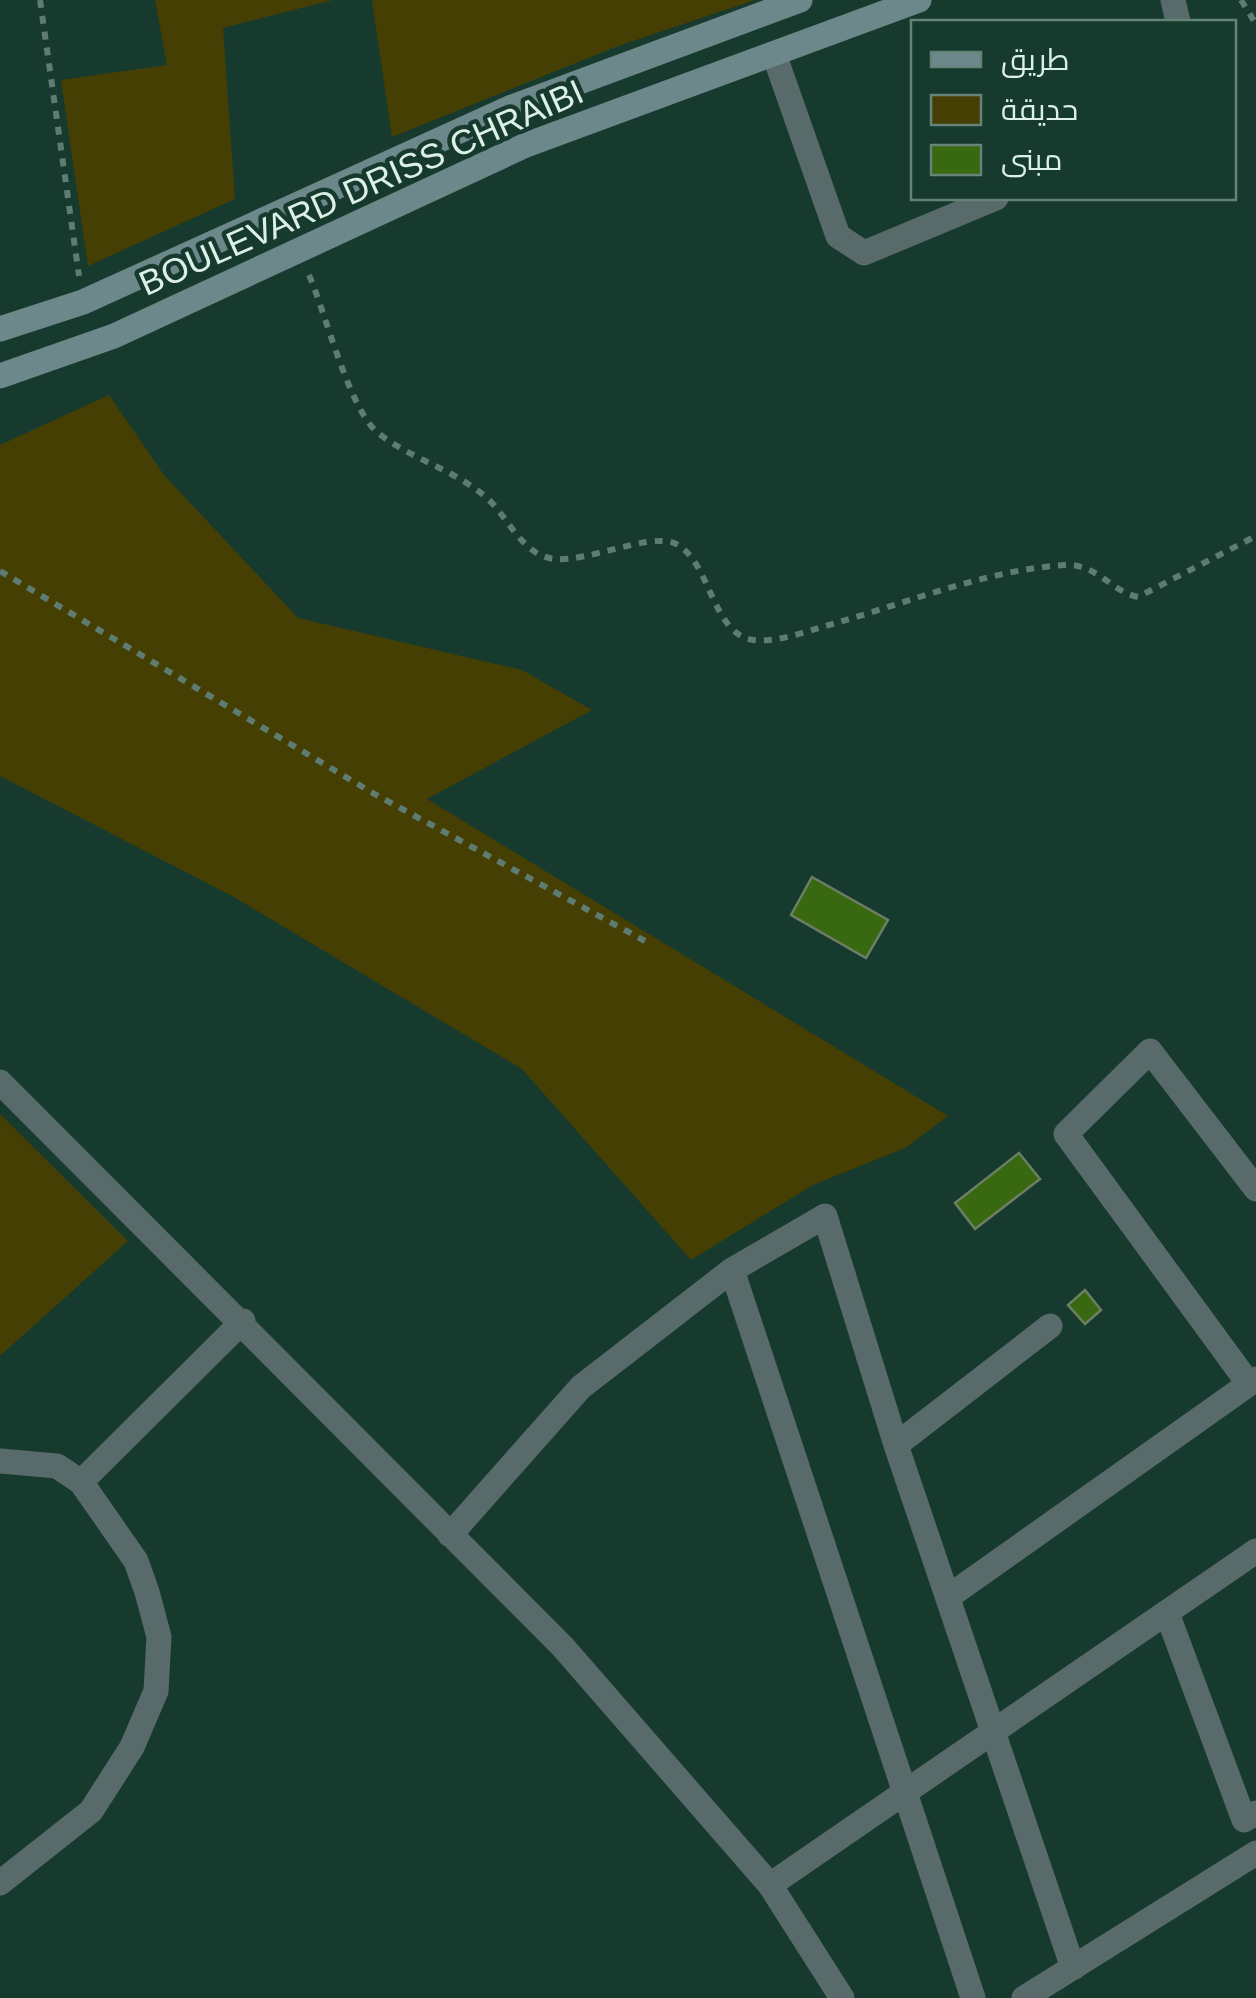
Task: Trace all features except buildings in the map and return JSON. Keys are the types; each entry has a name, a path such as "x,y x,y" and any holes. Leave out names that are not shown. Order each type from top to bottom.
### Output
{"main road":[{"name":"BOULEVARD DRISS CHRAIBI","path":"0,329 83,302 512,107 800,0"},
{"name":"BOULEVARD DRISS CHRAIBI","path":"0,376 114,336 526,145 919,0"},
{"path":"512,107 526,145"},
{"path":"427,147 442,181"}],"street":[{"path":"774,54 838,236 847,246 864,253 991,200"},
{"path":"948,1597 1252,1382 1066,1134 1150,1051 1256,1188"},
{"path":"0,1082 563,1646 770,1885 842,1998"},
{"path":"450,1535 581,1386 732,1270 824,1216 896,1444 1073,1968"},
{"path":"732,1270 973,1998"},
{"path":"81,1482 243,1322"},
{"path":"896,1444 1050,1326"},
{"path":"0,1461 57,1466 81,1482 136,1561 159,1637 156,1692 132,1747 91,1811 0,1883"},
{"path":"770,1885 1256,1551"},
{"path":"1167,1613 1244,1820 1256,1813"},
{"path":"1024,1998 1256,1853"}],"path":[{"path":"40,0 83,302"},
{"path":"1241,0 1256,24"},
{"path":"298,250 329,321 354,398 375,430 488,498 534,552 555,559 622,550 651,540 674,543 688,554 739,634 755,640 810,630 1012,574 1064,565 1084,566 1103,574 1124,594 1138,596 1256,536"},
{"path":"0,571 354,782 644,941"}],"green space":[{"path":"155,0 333,0 223,28 235,199 88,266 61,80 167,65"},
{"path":"372,0 755,0 618,46 392,137"},
{"path":"109,395 164,475 298,618 522,670 592,710 427,799 948,1116 905,1148 813,1185 691,1260 522,1069 232,896 0,776 0,445"},
{"path":"0,1114 128,1241 0,1356"}]}
